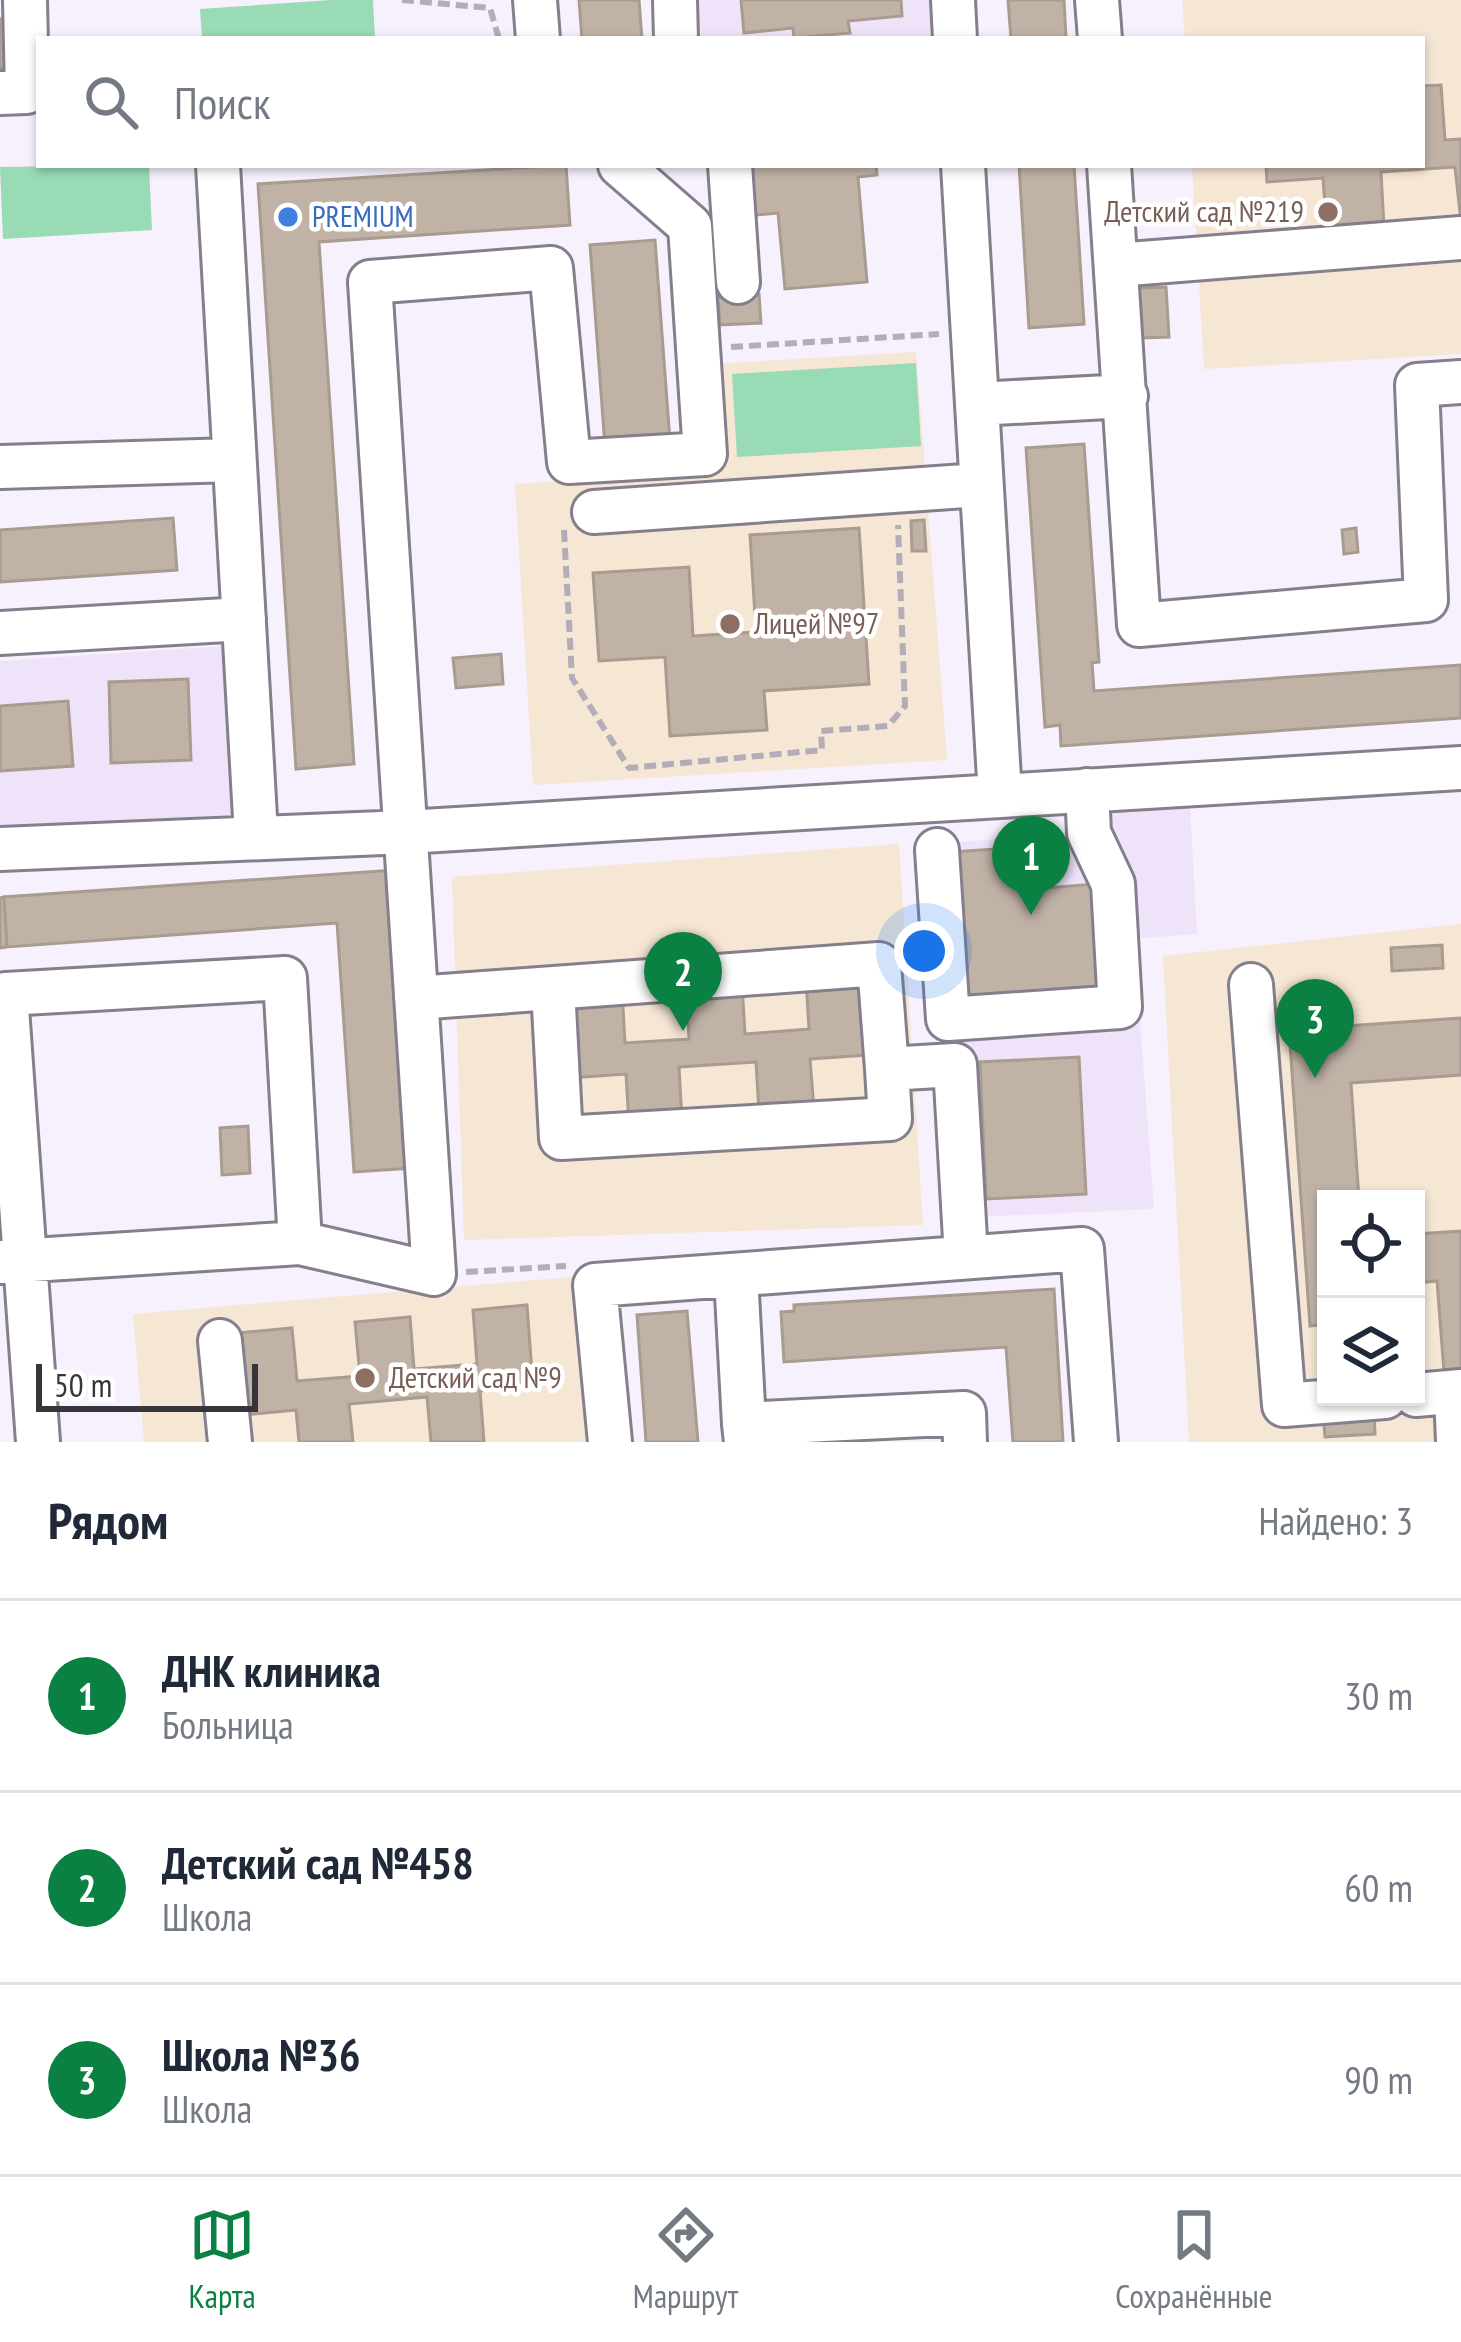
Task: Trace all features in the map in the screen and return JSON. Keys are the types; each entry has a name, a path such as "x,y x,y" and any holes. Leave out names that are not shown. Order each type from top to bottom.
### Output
{"lane":[{"path":"0,93 27,92 25,0"},
{"path":"535,0 538,36"},
{"path":"674,0 676,36"},
{"path":"953,0 955,36"},
{"path":"1097,0 1100,36"},
{"path":"218,168 256,836"},
{"path":"11,1261 300,1243 434,1274 370,282 551,268 569,462 705,454 690,226 627,168"},
{"path":"730,168 738,282"},
{"path":"963,168 1000,796"},
{"path":"1109,168 1139,625 1426,600 1417,385 1461,382"},
{"path":"1116,265 1461,238"},
{"path":"977,404 1126,396"},
{"path":"0,467 233,460"},
{"path":"594,512 980,485"},
{"path":"0,633 244,619"},
{"path":"0,849 406,832 1461,767"},
{"path":"938,850 948,1018 1120,1007 1113,884 1090,833 1087,790"},
{"path":"416,998 879,964 890,1119 561,1138 553,988"},
{"path":"38,1442 11,1261 6,994 285,978 300,1243"},
{"path":"1252,986 1284,1405 1317,1402"},
{"path":"887,1069 955,1065 966,1257"},
{"path":"610,1442 595,1285 1082,1250 1096,1442"},
{"path":"736,1276 745,1433 964,1413 965,1442"},
{"path":"220,1341 230,1442"},
{"path":"1444,1392 1458,1442"}],"path":[{"path":"402,0 490,8 498,36"},
{"path":"698,349 973,331"},
{"path":"594,512 563,520 572,678 628,768 822,750 821,731 888,726 905,706 896,491"},
{"path":"434,1274 592,1264 595,1285"}],"shaded area":[{"path":"684,0 932,0 934,36 687,36"},
{"name":"Детский сад №219","path":"1182,0 1461,0 1461,354 1204,369 1192,168 1425,168 1425,36 1185,36"},
{"name":"Лицей №97","path":"916,352 947,760 533,785 515,484 719,471 713,364"},
{"path":"225,646 237,814 0,830 0,661"},
{"path":"1190,806 1197,934 1134,939 1154,1209 974,1217 941,1047 926,844 1101,832 1101,812"},
{"path":"899,844 923,1225 464,1240 452,877"},
{"path":"1461,924 1461,1442 1189,1442 1163,956"},
{"name":"Детский сад №9","path":"583,1276 597,1442 144,1442 133,1314"}],"green space":[{"path":"373,0 375,36 202,36 200,9"},
{"path":"0,167 149,168 152,230 3,239"},
{"path":"916,363 921,446 737,457 732,374"}],"building":[{"path":"579,0 639,0 642,36 582,36"},
{"path":"741,0 901,0 902,16 848,21 850,33 794,36 793,28 744,33"},
{"path":"1008,0 1064,0 1066,36 1011,36"},
{"path":"0,19 6,19 9,68 0,68"},
{"path":"1441,85 1445,140 1461,139 1461,222 1455,167 1381,172 1384,228 1327,232 1323,178 1267,182 1266,168 1425,168 1425,86"},
{"path":"566,168 570,225 319,242 354,764 296,769 258,184"},
{"path":"751,168 876,168 877,175 858,177 867,282 785,289 778,213 755,215"},
{"path":"1019,168 1074,168 1084,324 1029,328"},
{"path":"655,240 670,441 605,446 590,245"},
{"path":"1166,287 1169,337 1142,338 1139,288"},
{"path":"759,294 761,323 720,325 718,297"},
{"path":"1084,444 1099,662 1092,663 1094,691 1461,665 1461,718 1061,746 1060,725 1045,727 1026,448"},
{"path":"173,518 177,570 0,582 0,530"},
{"path":"924,520 926,551 912,551 911,521"},
{"path":"859,528 869,684 764,691 767,730 670,736 665,657 599,661 593,573 689,567 693,636 756,632 750,535"},
{"path":"1356,528 1358,552 1344,554 1342,530"},
{"path":"501,654 503,684 456,688 453,658"},
{"path":"188,679 191,760 111,763 109,682"},
{"path":"68,701 73,766 0,771 0,706"},
{"path":"995,849 1023,890 1094,884 1101,988 963,998 953,852"},
{"path":"394,870 413,1168 354,1172 337,923 7,947 4,897"},
{"path":"4,897 7,947 0,948 0,898"},
{"path":"1442,945 1443,968 1392,971 1391,948"},
{"path":"862,976 867,1055 810,1059 814,1109 759,1112 756,1062 679,1067 682,1120 629,1124 626,1074 571,1078 566,994 622,990 625,1043 689,1039 686,987 742,984 745,1034 809,1029 806,980"},
{"path":"1461,1018 1461,1075 1351,1083 1358,1190 1317,1190 1317,1325 1310,1326 1289,1030"},
{"path":"1079,1057 1086,1194 986,1199 980,1062"},
{"path":"248,1126 250,1173 222,1175 220,1128"},
{"path":"1461,1231 1461,1371 1444,1372 1437,1281 1425,1282 1425,1233"},
{"path":"1054,1289 1063,1442 1013,1442 1006,1347 784,1362 781,1312 794,1311 794,1305"},
{"path":"527,1305 533,1386 480,1391 484,1442 431,1442 427,1397 349,1404 353,1442 299,1442 296,1410 243,1415 236,1333 292,1328 297,1381 360,1376 355,1322 410,1317 414,1369 477,1364 473,1310"},
{"path":"687,1311 698,1442 646,1442 637,1315"},
{"path":"1374,1410 1375,1434 1325,1437 1323,1413"}],"place":[{"name":"Детский сад №219","path":"1328,212"},
{"name":"PREMIUM","path":"288,217"},
{"name":"Лицей №97","path":"730,624"},
{"name":"ДНК клиника","path":"1031,915"},
{"name":"Детский сад №458","path":"683,1031"},
{"name":"Школа №36","path":"1315,1078"},
{"name":"Детский сад №9","path":"365,1378"}]}
